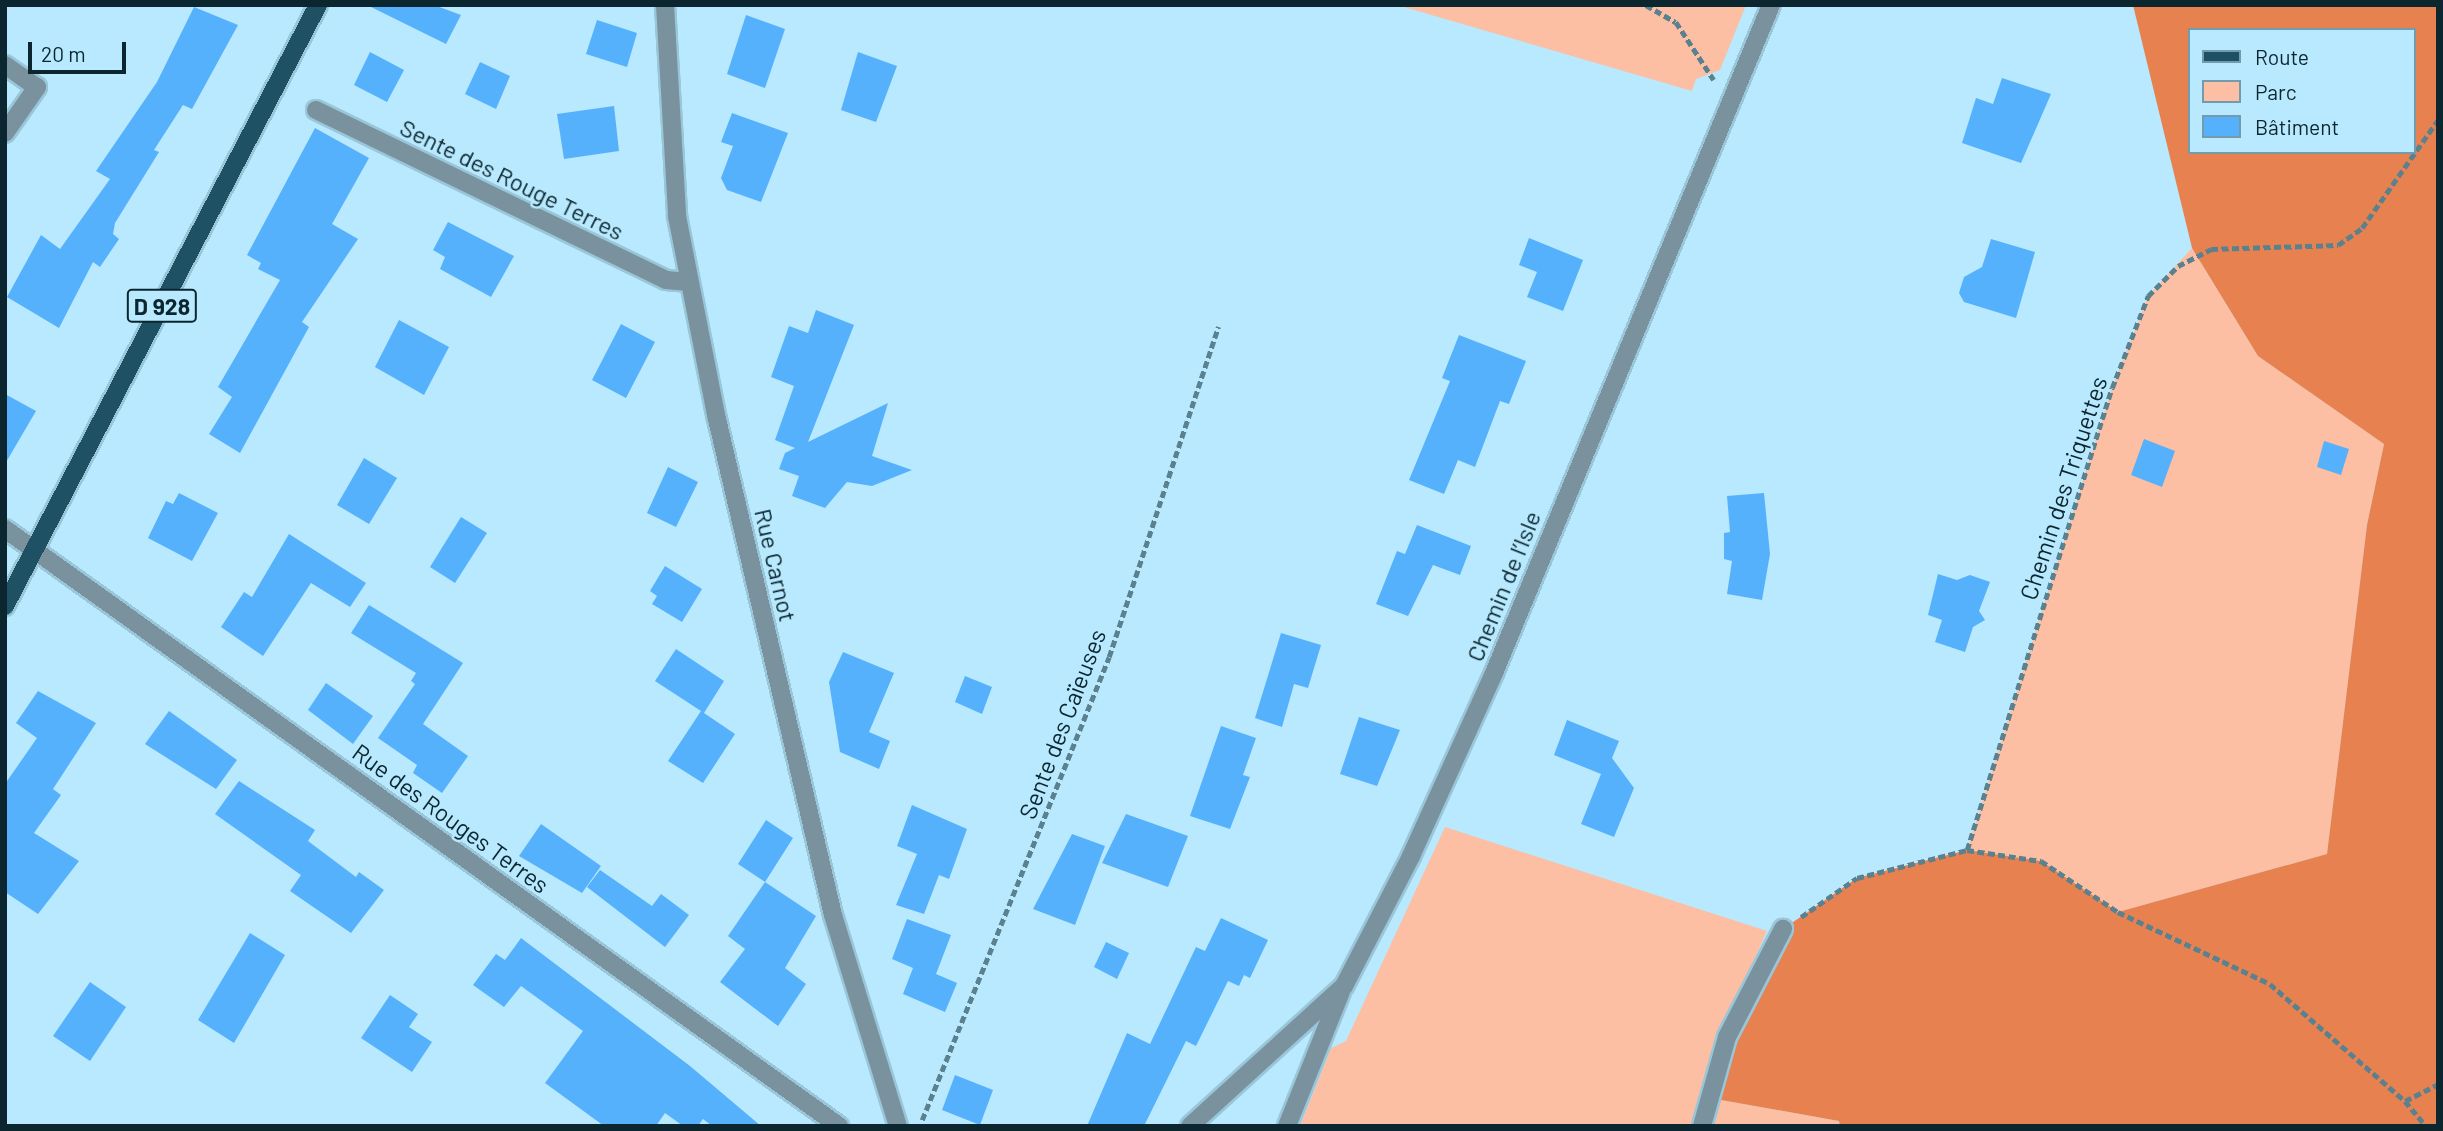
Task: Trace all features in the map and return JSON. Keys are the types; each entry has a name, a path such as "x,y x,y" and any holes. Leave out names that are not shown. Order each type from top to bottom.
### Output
{"main road":[{"name":"D 928","path":"5,606 318,5"}],"street":[{"name":"Rue Carnot","path":"664,5 677,216 689,282 832,915 898,1126"},
{"name":"Chemin de l’Isle","path":"1190,1126 1344,986 1411,856 1494,673 1727,100 1771,5"},
{"path":"5,65 37,87 5,133"},
{"name":"Sente des Rouge Terres","path":"316,110 666,280 689,282"},
{"name":"Rue des Rouges Terres","path":"5,528 839,1126"},
{"path":"1702,1126 1727,1037 1783,929"},
{"path":"1287,1126 1344,986"}],"path":[{"path":"1646,5 1676,22 1727,100"},
{"name":"Chemin des Triquettes","path":"2415,153 2438,120"},
{"name":"Chemin des Triquettes","path":"1967,850 2112,388 2148,296 2178,266 2211,249 2338,245 2362,228 2414,154"},
{"name":"Sente des Caïeuses","path":"919,1126 1109,657 1218,327"},
{"path":"1783,929 1857,878 1967,850 2041,862 2118,912 2270,984 2405,1101 2426,1126"},
{"path":"2405,1101 2438,1084"}],"green space":[{"path":"1397,5 1746,5 1720,70 1696,79 1692,91"},
{"path":"2192,248 2258,356 2384,444 2367,525 2327,854 2118,912 2041,861 1967,850 2112,388 2148,296"},
{"path":"1445,827 1767,931 1717,1043 1694,1126 1300,1126 1331,1048 1346,1041"},
{"path":"1710,1098 1839,1121 1840,1126 1702,1126"}],"shaded area":[{"path":"2133,5 2438,5 2438,1126 1840,1126 1839,1121 1710,1098 1783,929 1857,878 1967,850 2041,861 2118,912 2327,854 2367,525 2384,444 2258,356 2192,248"}],"building":[{"path":"367,5 434,5 461,15 446,44"},
{"path":"194,7 238,25 192,109 183,105 154,150 159,152 115,223 113,234 119,239 100,267 93,262 59,328 7,297 41,235 60,249 110,179 96,171 157,82"},
{"path":"746,15 785,29 765,88 727,74"},
{"path":"597,20 637,33 627,67 586,54"},
{"path":"370,52 404,70 387,102 354,85"},
{"path":"858,52 897,66 876,122 841,110"},
{"path":"480,62 510,76 496,109 465,94"},
{"path":"2002,78 2051,94 2021,163 1962,143 1976,98 1993,104"},
{"path":"614,106 619,151 564,159 557,114"},
{"path":"732,113 788,133 761,202 727,190 721,178 733,146 721,142"},
{"path":"315,128 369,158 332,224 358,239 302,322 309,327 240,453 209,434 232,397 218,387 280,280 258,269 261,263 247,255"},
{"path":"448,222 514,256 491,297 440,269 445,257 433,250"},
{"path":"1529,238 1583,260 1563,311 1527,297 1537,272 1519,265"},
{"path":"1991,239 2035,252 2016,318 1964,302 1959,293 1964,277 1982,267"},
{"path":"816,310 854,325 808,442 888,403 872,456 912,470 872,486 847,482 825,508 792,496 799,476 779,469 785,453 795,448 775,440 794,386 771,377 789,326 808,333"},
{"path":"399,320 449,347 424,395 375,367"},
{"path":"621,324 655,342 626,398 592,380"},
{"path":"1459,335 1526,361 1509,404 1500,401 1475,467 1458,460 1444,494 1409,480 1450,381 1442,378"},
{"path":"5,394 36,411 5,464"},
{"path":"2144,439 2175,451 2162,487 2131,475"},
{"path":"2324,441 2349,449 2341,475 2317,467"},
{"path":"364,458 397,478 369,524 337,505"},
{"path":"668,467 698,482 676,527 647,513"},
{"path":"179,493 218,513 192,561 148,538 166,501 173,504"},
{"path":"1764,493 1770,554 1762,600 1727,594 1732,561 1724,559 1724,533 1730,532 1727,496"},
{"path":"461,517 487,533 455,583 430,567"},
{"path":"1417,525 1471,546 1460,575 1433,565 1408,616 1376,604 1397,551 1405,554"},
{"path":"289,534 366,583 350,607 311,583 263,656 221,627 244,592 252,597"},
{"path":"665,566 702,589 682,622 652,604 657,596 650,591"},
{"path":"1938,574 1957,580 1970,575 1990,582 1979,611 1985,620 1973,627 1965,652 1935,642 1942,620 1928,615"},
{"path":"369,605 463,663 423,724 468,756 442,793 413,773 417,765 378,738 415,684 411,681 416,673 351,633"},
{"path":"1281,633 1321,645 1308,688 1294,684 1282,727 1255,718"},
{"path":"676,649 724,681 704,713 735,734 703,783 668,761 701,711 655,681"},
{"path":"843,652 894,673 869,732 890,741 879,769 840,752 829,682"},
{"path":"965,676 992,687 982,714 955,702"},
{"path":"326,683 373,716 353,744 308,710"},
{"path":"38,691 96,723 53,789 61,795 34,833 79,861 38,914 5,892 5,784 37,738 16,723"},
{"path":"169,711 237,760 216,789 145,744"},
{"path":"1359,717 1400,730 1377,786 1340,774"},
{"path":"1567,720 1619,741 1612,758 1634,788 1614,837 1581,824 1601,774 1554,755"},
{"path":"1221,726 1256,738 1243,775 1250,777 1230,829 1190,816"},
{"path":"239,781 315,830 308,841 356,877 359,872 384,890 351,933 290,891 301,875 215,814"},
{"path":"912,805 967,829 949,879 939,875 924,914 896,905 917,854 897,846"},
{"path":"1126,814 1188,836 1168,887 1102,863"},
{"path":"766,820 793,838 765,882 738,864"},
{"path":"541,824 601,866 582,893 519,856"},
{"path":"1072,834 1105,846 1075,925 1033,909"},
{"path":"600,870 652,906 661,894 689,915 665,947 587,887"},
{"path":"765,882 816,916 785,968 806,984 778,1026 720,982 745,949 728,936"},
{"path":"1221,918 1268,940 1250,978 1244,975 1239,986 1228,981 1196,1046 1186,1041 1144,1126 1087,1126 1127,1033 1150,1044 1196,947 1205,951"},
{"path":"907,919 951,935 936,974 957,983 945,1012 903,994 913,968 892,959"},
{"path":"250,933 285,955 234,1043 198,1020"},
{"path":"521,938 690,1066 761,1126 712,1126 703,1119 698,1126 683,1126 665,1113 656,1126 604,1126 545,1083 583,1031 521,986 504,1007 473,985 496,954 505,960"},
{"path":"1106,942 1129,953 1117,979 1094,967"},
{"path":"90,982 126,1007 90,1061 53,1036"},
{"path":"390,995 418,1014 409,1027 432,1042 412,1072 361,1038"},
{"path":"955,1075 993,1090 980,1125 942,1110"}]}
